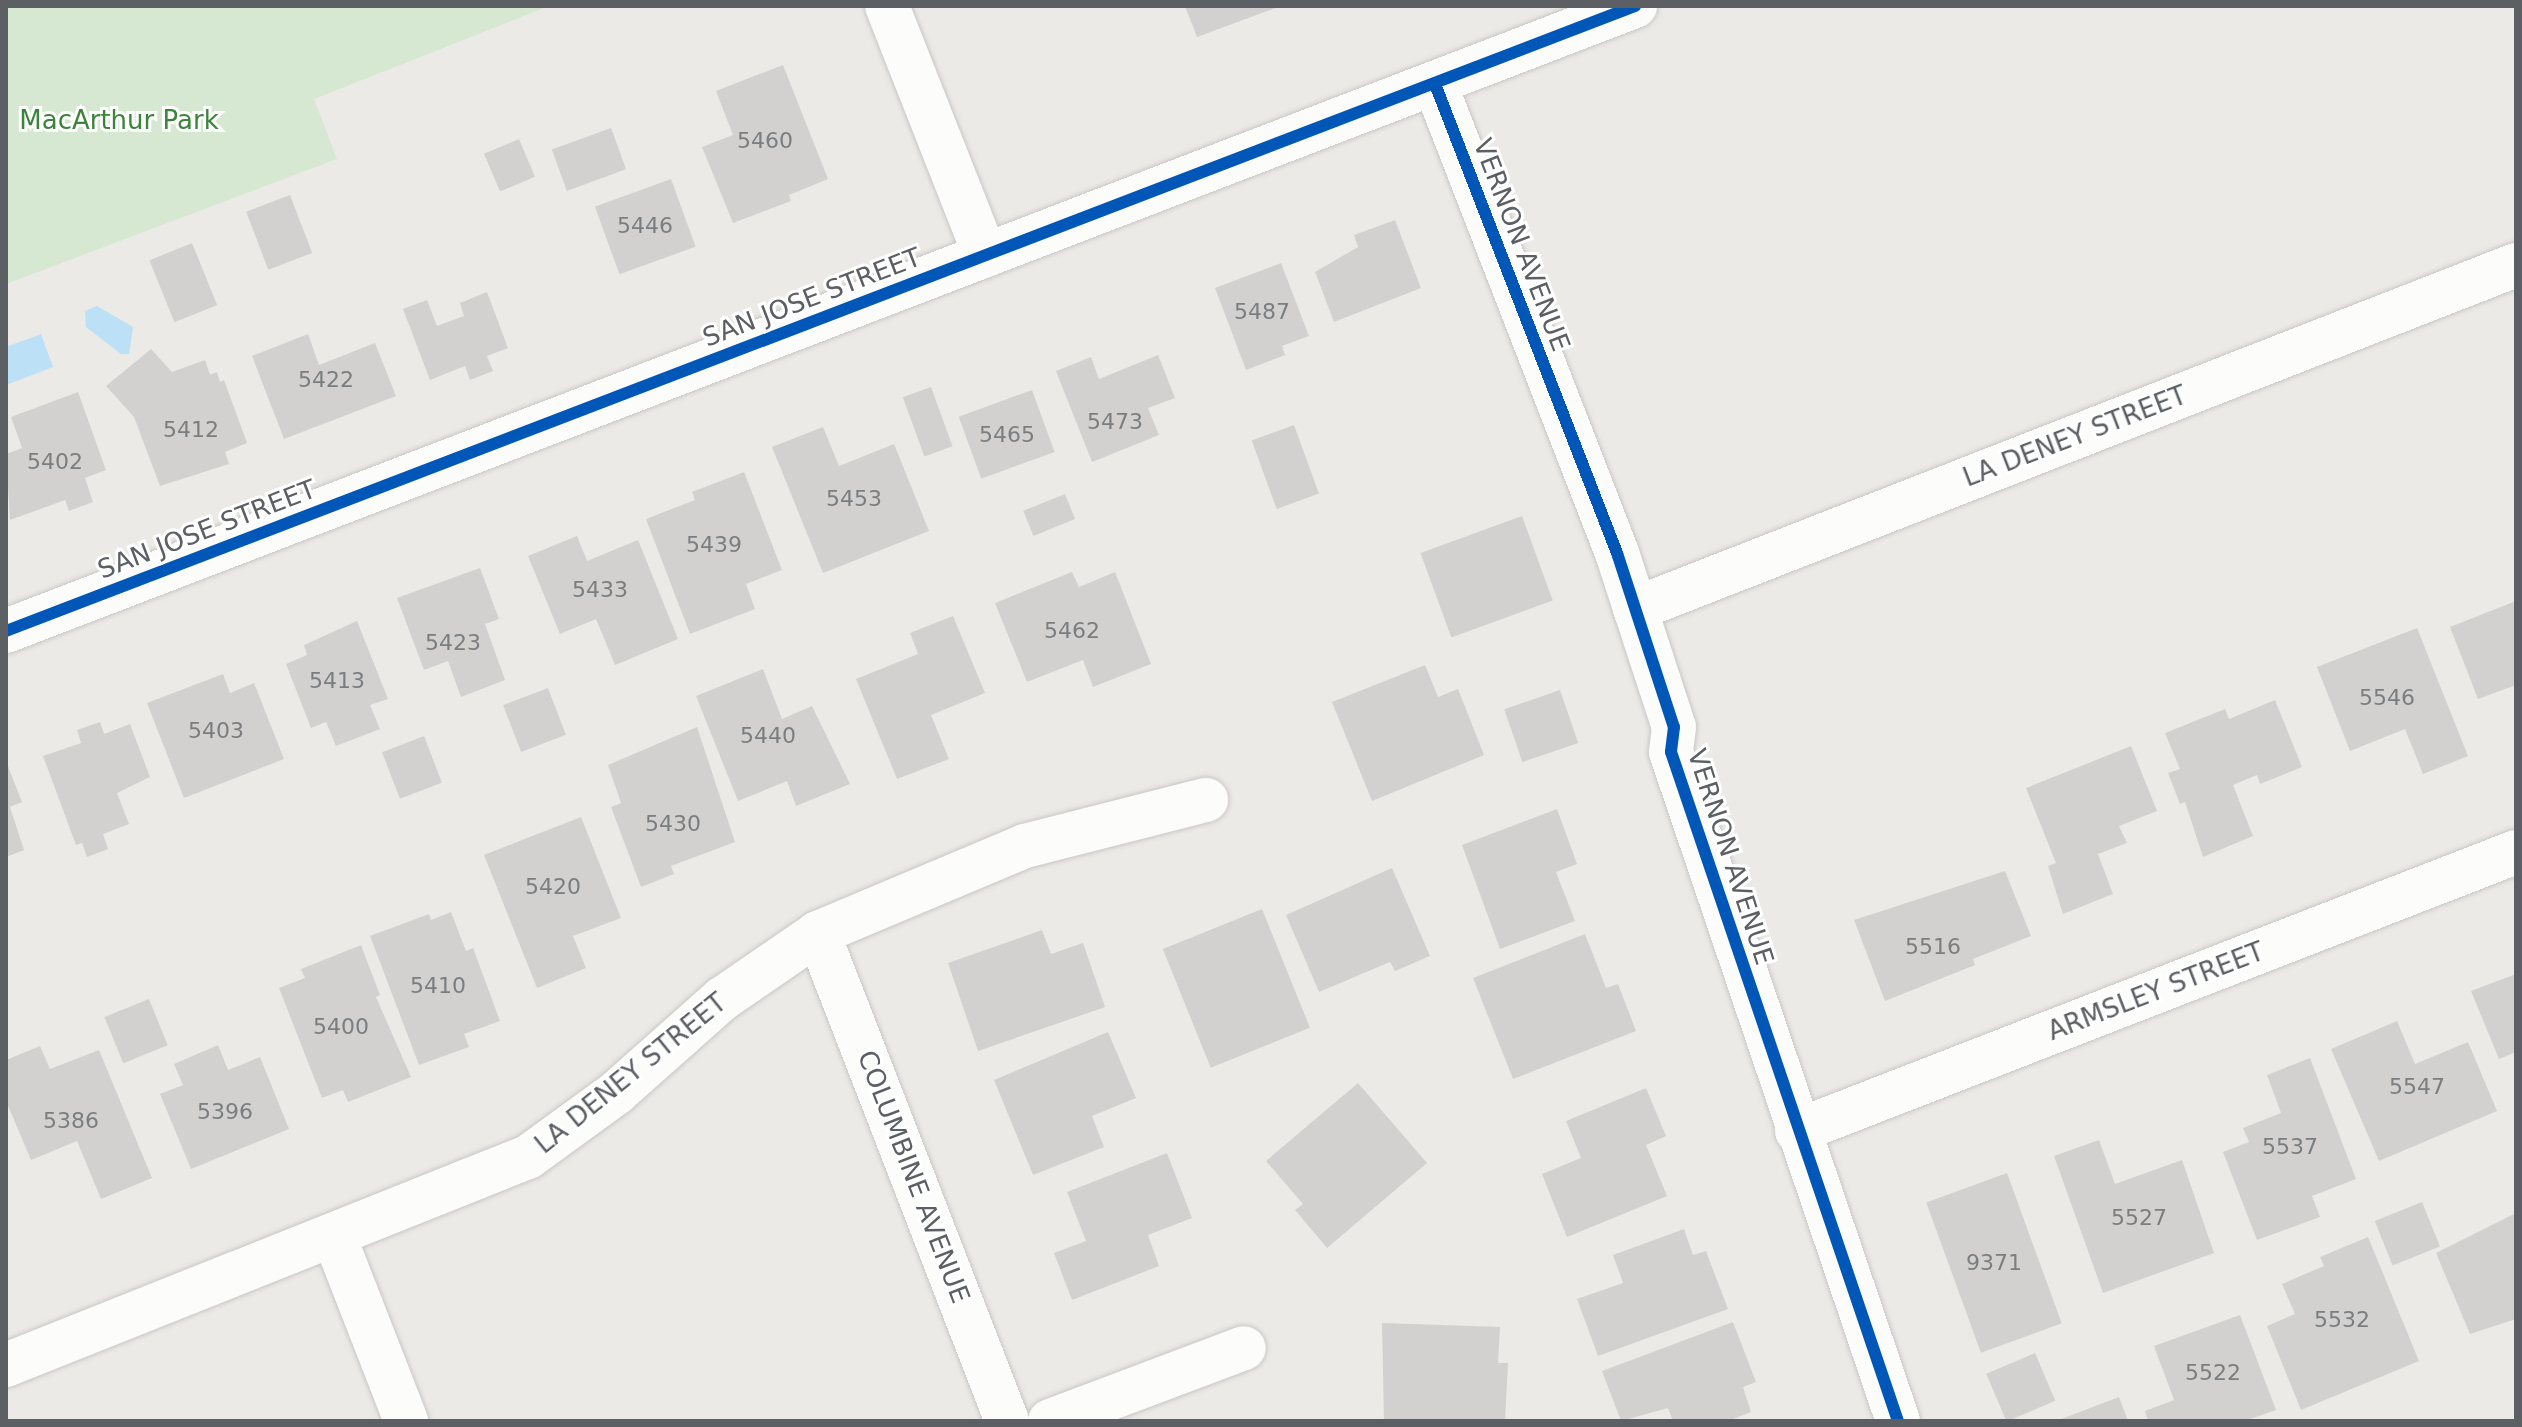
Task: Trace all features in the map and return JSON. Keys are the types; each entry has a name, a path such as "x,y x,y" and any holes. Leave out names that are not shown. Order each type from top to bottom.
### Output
{"street":[{"path":"887,6 985,255"},
{"name":"SAN JOSE STREET","path":"6,631 1635,6"},
{"name":"VERNON AVENUE","path":"1435,84 1635,609 1674,727 1671,752 1797,1131 1898,1421"},
{"name":"LA DENEY STREET","path":"1635,609 2516,265"},
{"name":"LA DENEY STREET","path":"6,1365 528,1157 616,1093 722,999 818,933 1025,846 1206,800"},
{"name":"ARMSLEY STREET","path":"1797,1131 2516,852"},
{"name":"COLUMBINE AVENUE","path":"818,933 1007,1421"},
{"path":"334,1236 406,1421"},
{"path":"1050,1421 1244,1348"}],"green space":[{"name":"MacArthur Park","path":"6,6 549,6 314,99 337,159 6,284"}],"water":[{"path":"97,306 133,327 129,354 121,354 86,327 85,311"},
{"path":"41,334 53,367 6,385 6,347"}],"building":[{"path":"1185,6 1281,6 1197,37"},
{"path":"783,65 828,179 789,195 791,201 733,223 702,147 733,135 716,91"},
{"path":"611,128 626,169 567,191 552,150"},
{"path":"519,139 535,177 500,192 484,154"},
{"path":"671,179 696,247 620,274 595,207"},
{"path":"290,195 312,253 268,270 246,212"},
{"path":"1395,220 1421,288 1334,322 1315,272 1358,247 1354,235"},
{"path":"192,243 217,305 174,322 149,260"},
{"path":"1281,263 1309,336 1282,346 1285,355 1246,370 1215,288"},
{"path":"487,292 508,348 487,356 493,371 470,380 465,366 430,380 403,309 427,300 437,326 464,316 460,303"},
{"path":"308,334 319,365 375,343 396,396 284,439 252,356"},
{"path":"151,349 172,372 205,360 210,375 217,372 220,382 224,380 247,443 225,452 229,464 160,486 134,417 106,386"},
{"path":"1158,355 1175,398 1148,408 1159,435 1092,462 1056,371 1091,357 1099,379"},
{"path":"931,387 953,446 924,456 903,397"},
{"path":"1032,390 1055,452 981,479 959,417"},
{"path":"78,392 106,470 85,478 93,502 69,511 65,500 10,520 6,454 22,448 11,417"},
{"path":"1294,425 1319,494 1277,509 1252,440"},
{"path":"823,427 839,466 894,444 929,531 823,573 772,447"},
{"path":"744,472 782,570 746,584 755,609 690,634 646,519 695,500 692,492"},
{"path":"1065,494 1075,519 1033,536 1023,511"},
{"path":"1522,516 1553,601 1451,638 1421,553"},
{"path":"577,536 587,561 638,540 678,639 615,665 596,619 560,634 528,556"},
{"path":"480,568 499,619 485,624 505,680 461,697 448,661 424,670 397,598"},
{"path":"1072,572 1079,587 1115,572 1151,664 1093,687 1083,660 1027,682 995,603"},
{"path":"2516,601 2516,685 2478,699 2450,627"},
{"path":"953,616 985,693 931,715 949,759 897,779 856,679 918,654 910,633"},
{"path":"357,621 388,699 370,705 380,729 336,746 326,722 311,728 286,664 307,655 304,645"},
{"path":"2417,628 2468,756 2423,774 2405,729 2350,751 2317,667"},
{"path":"1425,665 1438,697 1458,689 1484,755 1372,801 1332,702"},
{"path":"763,669 782,719 812,706 850,784 796,806 787,781 738,801 696,696"},
{"path":"223,674 230,693 254,683 284,759 184,798 147,703"},
{"path":"548,688 566,735 521,752 503,705"},
{"path":"1560,690 1578,743 1522,762 1504,709"},
{"path":"2275,700 2302,767 2260,784 2257,775 2233,785 2253,836 2203,857 2185,802 2180,804 2168,773 2180,769 2165,733 2225,709 2229,719"},
{"path":"100,722 104,734 130,724 150,777 117,793 129,824 103,834 108,849 87,857 82,843 76,845 43,756 81,743 77,730"},
{"path":"697,727 735,842 671,866 674,874 641,887 611,807 621,803 608,765"},
{"path":"424,736 442,783 400,799 382,752"},
{"path":"2131,746 2157,811 2119,826 2127,843 2098,854 2113,894 2063,914 2048,866 2056,863 2026,788"},
{"path":"6,761 22,802 10,807 24,850 6,857"},
{"path":"1557,809 1577,864 1556,872 1575,921 1500,949 1462,845"},
{"path":"581,817 621,918 573,936 586,968 537,988 484,855"},
{"path":"1392,868 1430,956 1395,971 1390,962 1319,992 1286,915"},
{"path":"2005,871 2031,936 1973,959 1975,965 1885,1001 1854,920"},
{"path":"1262,909 1310,1028 1211,1068 1163,949"},
{"path":"451,912 466,951 473,948 500,1021 464,1034 469,1047 419,1065 370,936 429,914 431,920"},
{"path":"1042,930 1051,954 1083,943 1105,1007 978,1051 948,963"},
{"path":"1585,934 1606,988 1618,984 1636,1031 1513,1079 1473,978"},
{"path":"361,945 380,995 376,997 411,1077 348,1102 343,1090 322,1098 279,988 305,978 301,969"},
{"path":"2516,974 2516,1052 2499,1059 2471,991"},
{"path":"149,999 168,1045 123,1063 104,1017"},
{"path":"2397,1021 2415,1064 2468,1042 2497,1111 2379,1161 2331,1049"},
{"path":"1108,1032 1136,1098 1092,1116 1104,1147 1033,1175 994,1080"},
{"path":"218,1045 228,1070 260,1057 289,1129 191,1169 160,1094 183,1085 174,1064"},
{"path":"40,1046 50,1069 99,1050 152,1178 101,1199 77,1141 31,1160 6,1101 6,1060"},
{"path":"2310,1058 2356,1179 2312,1196 2320,1217 2257,1240 2223,1152 2249,1142 2243,1128 2281,1113 2267,1075"},
{"path":"1358,1083 1427,1163 1327,1248 1295,1210 1303,1204 1266,1161"},
{"path":"1646,1088 1666,1136 1646,1145 1667,1196 1567,1237 1542,1174 1581,1158 1566,1121"},
{"path":"2099,1140 2115,1184 2182,1160 2214,1253 2103,1293 2054,1156"},
{"path":"1167,1153 1192,1218 1148,1235 1159,1266 1072,1300 1054,1253 1086,1241 1067,1192"},
{"path":"2007,1173 2062,1323 1981,1353 1926,1202"},
{"path":"2422,1202 2440,1247 2393,1266 2375,1221"},
{"path":"2516,1213 2516,1319 2470,1334 2436,1253"},
{"path":"1684,1229 1693,1255 1706,1251 1728,1309 1598,1356 1577,1299 1623,1283 1613,1255"},
{"path":"2368,1237 2419,1361 2301,1410 2267,1326 2295,1314 2282,1284 2324,1266 2320,1257"},
{"path":"2240,1315 2276,1410 2245,1421 2148,1421 2145,1411 2174,1400 2154,1346"},
{"path":"1733,1322 1756,1382 1743,1387 1751,1412 1728,1421 1673,1421 1668,1408 1621,1421 1602,1371"},
{"path":"1382,1323 1500,1327 1498,1363 1508,1363 1505,1421 1384,1421"},
{"path":"2035,1353 2055,1401 2006,1421 1986,1374"},
{"path":"2119,1397 2128,1421 2056,1421"}],"cycle path":[{"path":"6,631 1635,6"},
{"path":"1435,84 1617,553 1674,727 1671,752 1898,1421"}]}
